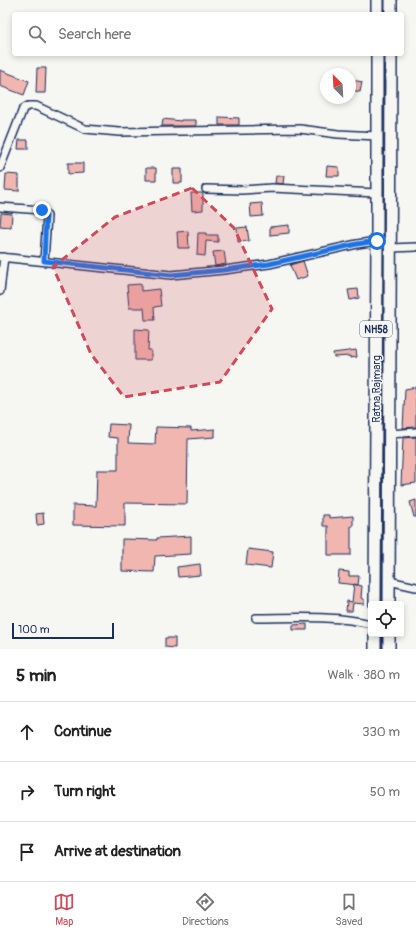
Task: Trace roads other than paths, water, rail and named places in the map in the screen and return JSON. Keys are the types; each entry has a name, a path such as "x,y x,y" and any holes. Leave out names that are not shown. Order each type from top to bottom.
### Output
{"highway":[{"path":"377,0 377,12"},
{"path":"391,0 391,12"},
{"name":"Ratna Rajmarg","path":"375,601 377,56"},
{"name":"Ratna Rajmarg","path":"389,601 391,56"},
{"path":"375,637 375,649"},
{"path":"389,637 389,649"}],"street":[{"path":"0,168 23,109 28,106 36,106 85,129 119,132 300,129 338,134 377,136"},
{"path":"206,189 242,190 272,188 377,193"},
{"path":"0,207 42,210 46,216 44,261"},
{"path":"0,291 2,257 171,275 269,264 357,244 377,241"},
{"path":"391,248 416,247"},
{"path":"390,434 416,432"},
{"path":"389,581 416,587"},
{"path":"256,618 324,618 368,623"}]}
